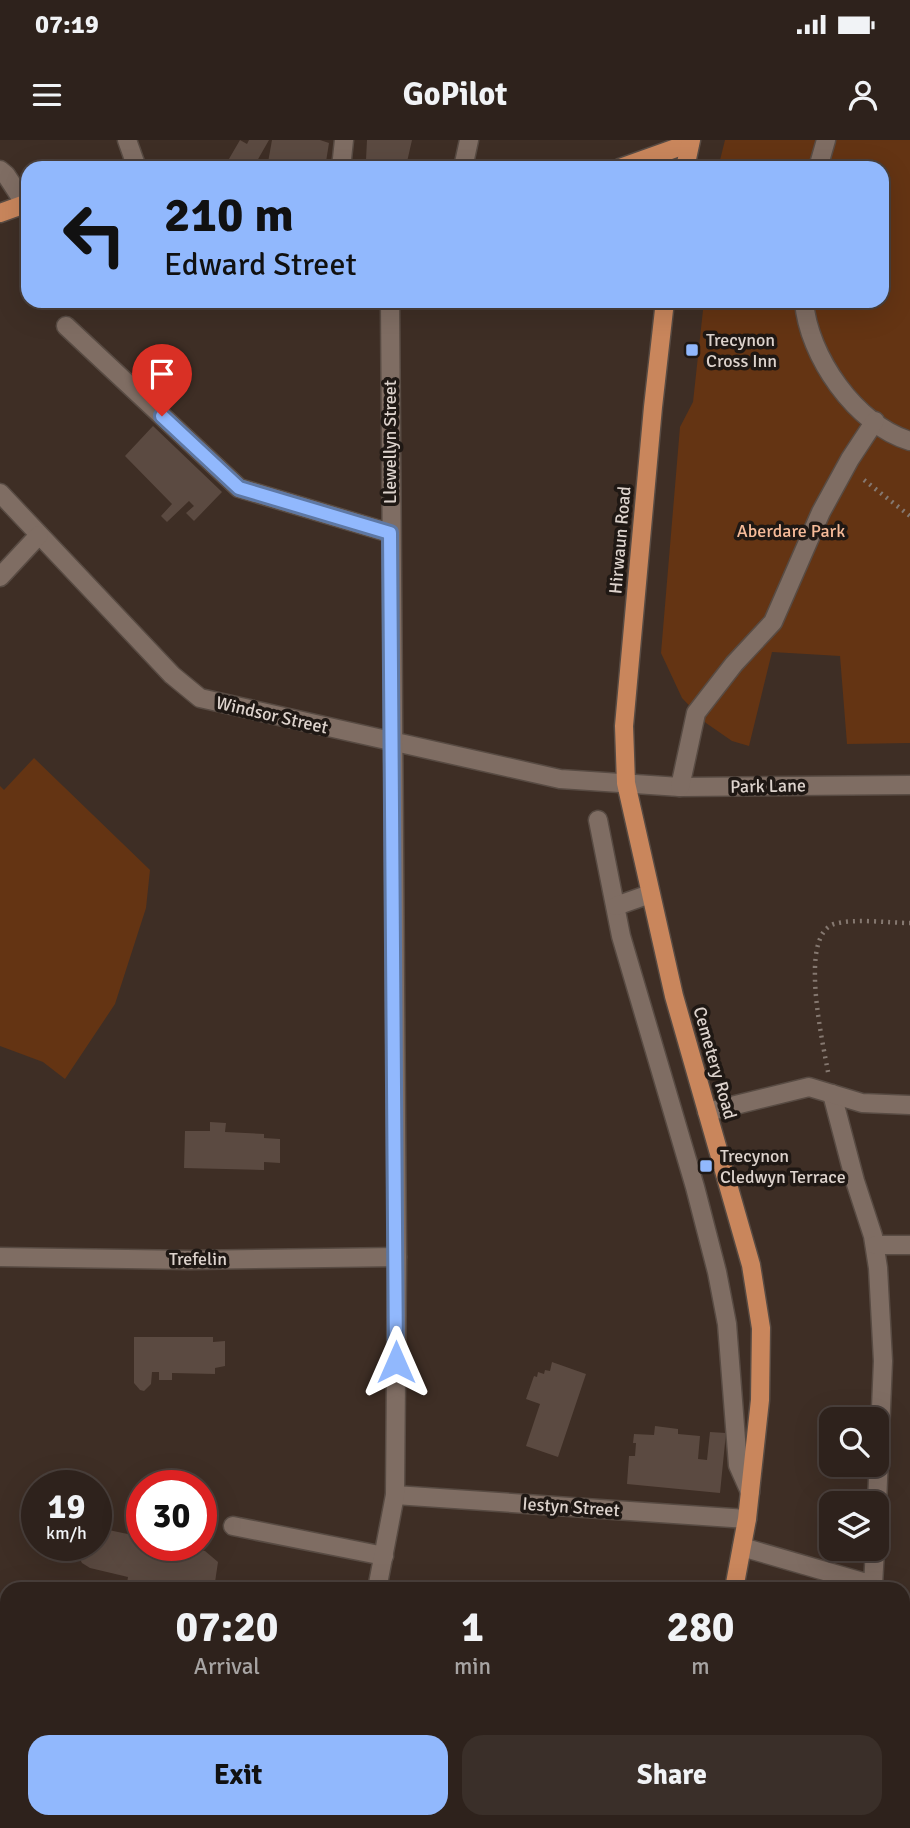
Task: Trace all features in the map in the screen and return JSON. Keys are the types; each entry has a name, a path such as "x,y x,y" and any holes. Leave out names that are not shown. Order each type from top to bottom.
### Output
{"main road":[{"path":"639,161 690,141"},
{"path":"686,161 690,141"},
{"path":"0,213 21,205"},
{"name":"Hirwaun Road","path":"626,783 624,726 664,308"},
{"name":"Cemetery Road","path":"626,783 674,996 751,1265 761,1328 760,1400 747,1519 734,1582"}],"street":[{"path":"127,140 134,161"},
{"path":"342,161 344,140"},
{"path":"464,161 469,140"},
{"path":"820,161 826,140"},
{"path":"0,170 6,174 21,196"},
{"name":"Llewellyn Street","path":"378,1582 395,1495 397,1256 390,308"},
{"path":"805,308 806,320 824,364 851,403 898,438 910,441"},
{"path":"66,326 239,488 390,533"},
{"path":"680,787 696,713 734,664 773,622 821,512 875,421"},
{"name":"Windsor Street","path":"0,493 172,676 200,698 560,779 626,783"},
{"path":"0,578 39,535"},
{"name":"Park Lane","path":"626,783 680,787 910,785"},
{"name":"Cemetery Road","path":"598,820 621,936 717,1272 727,1324 738,1465 750,1492"},
{"path":"616,906 650,894"},
{"path":"706,1112 809,1087 862,1103 910,1105"},
{"path":"832,1094 875,1245 878,1268 883,1361 878,1491"},
{"path":"875,1245 910,1245"},
{"name":"Trefelin","path":"0,1257 190,1260 397,1256"},
{"name":"Iestyn Street","path":"395,1495 747,1519"},
{"path":"233,1526 384,1556"},
{"path":"742,1547 863,1582"},
{"path":"873,1582 874,1561"}],"path":[{"path":"846,466 910,516"},
{"path":"832,1094 817,1013 817,942 826,928 845,922 910,923"}],"green space":[{"name":"Aberdare Park","path":"725,140 910,140 910,743 847,744 840,656 772,652 749,746 732,741 706,723 682,698 661,653 680,427 693,402 703,308 889,308 889,161 720,161"},
{"path":"34,758 150,870 146,908 115,1004 65,1079 43,1062 0,1046 0,786 4,790"}],"building":[{"path":"240,140 247,144 249,140 269,140 257,161 228,161"},
{"path":"272,140 320,140 329,143 326,161 268,161"},
{"path":"367,140 412,140 407,161 363,161 366,160"},
{"path":"153,426 222,492 194,521 186,513 194,506 189,501 167,522 161,516 172,504 125,456"},
{"path":"210,1122 226,1123 225,1132 264,1134 264,1138 280,1139 280,1163 264,1162 264,1170 184,1168 185,1131 210,1131"},
{"path":"134,1337 213,1337 213,1342 225,1341 225,1366 215,1368 215,1374 172,1373 172,1380 159,1380 159,1372 152,1372 151,1384 144,1391 140,1390 134,1383"},
{"path":"552,1362 586,1374 558,1457 526,1446 540,1404 526,1399 534,1376 537,1377 538,1372 544,1374 545,1370 550,1371"},
{"path":"655,1426 678,1429 678,1434 700,1436 698,1459 707,1460 710,1432 726,1433 720,1493 627,1484 629,1456 635,1456 634,1434 654,1435"},
{"path":"112,1531 126,1534 126,1561 218,1562 215,1582 127,1582 128,1577 90,1568 81,1561 112,1561"}],"place":[{"name":"Trecynon Cross Inn","path":"692,350"},
{"name":"Trecynon Cledwyn Terrace","path":"706,1166"}],"route":[{"path":"162,416 239,488 390,533 396,1362"}]}
